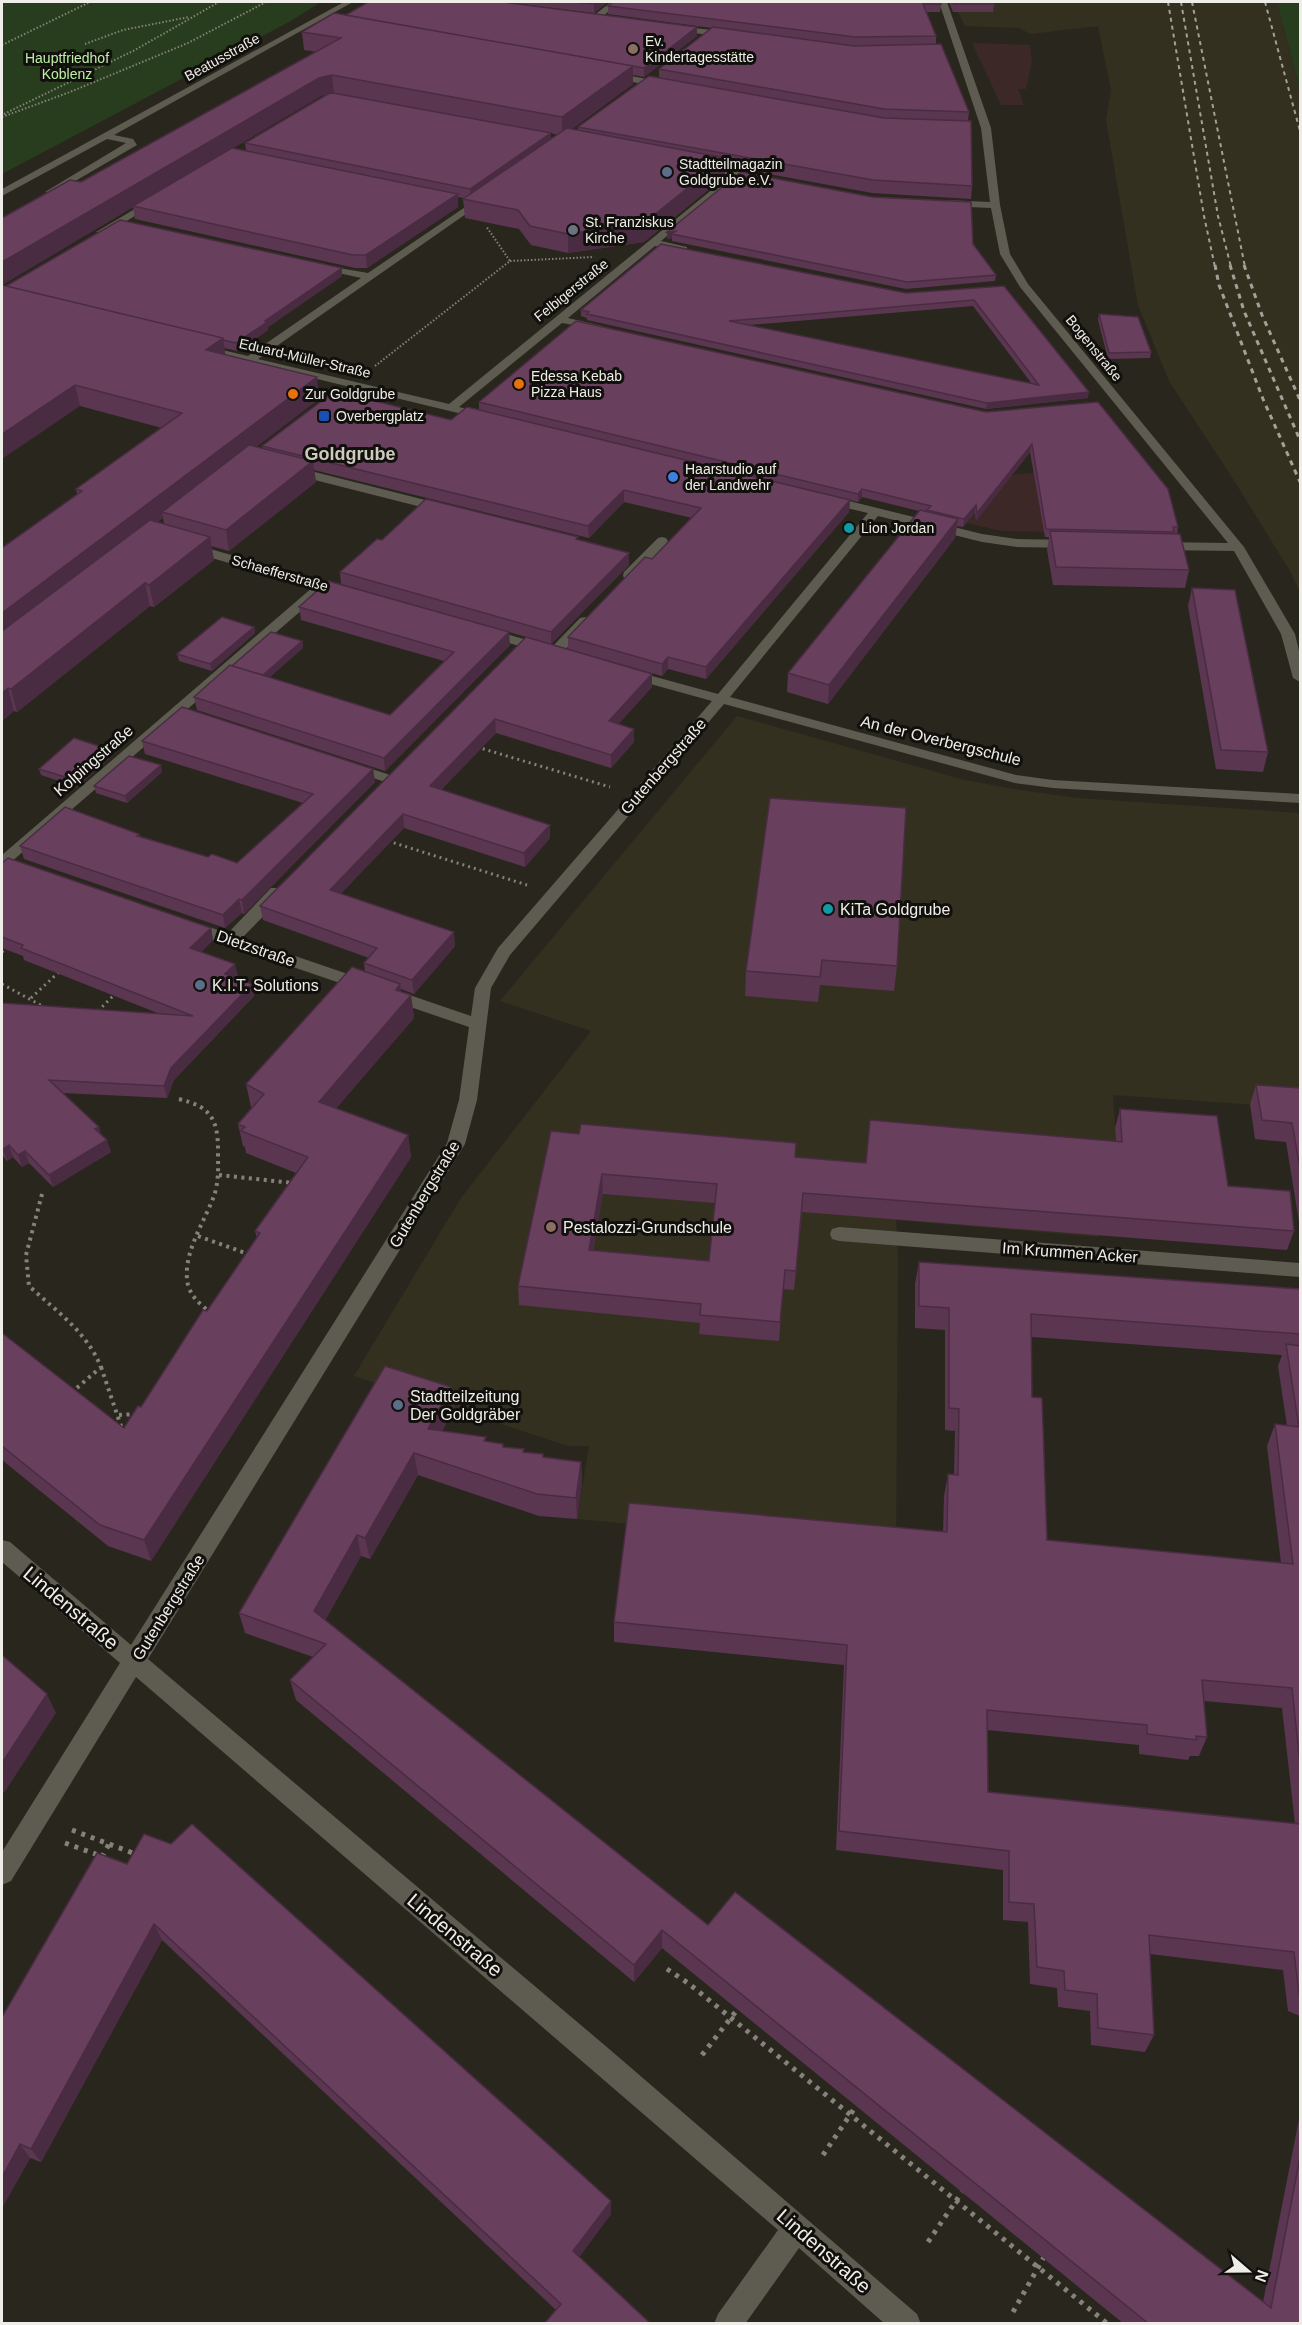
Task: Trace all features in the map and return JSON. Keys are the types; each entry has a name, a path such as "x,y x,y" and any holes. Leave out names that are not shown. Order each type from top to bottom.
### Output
{"street":[{"name":"Beatusstraße","path":"2,193 349,2"},
{"path":"612,20 591,17 615,2"},
{"name":"Bogenstraße","path":"943,2 952,50 980,128 1007,259 1018,286 1113,402 1238,548 1288,634 1300,678"},
{"path":"315,22 327,24"},
{"path":"668,27 743,37"},
{"path":"701,40 710,33"},
{"path":"595,73 670,86"},
{"path":"638,89 656,75"},
{"path":"42,196 132,145 130,141 107,136"},
{"path":"692,165 771,179"},
{"name":"Felbigerstraße","path":"451,408 738,173"},
{"path":"249,360 490,193"},
{"path":"90,238 160,197"},
{"path":"460,203 472,206"},
{"path":"940,203 995,205"},
{"path":"119,221 131,224"},
{"path":"652,242 699,252"},
{"path":"314,264 371,277"},
{"path":"559,319 605,330"},
{"name":"Eduard-Müller-Straße","path":"193,346 345,388 451,408 496,420"},
{"path":"283,468 458,512"},
{"path":"807,495 999,541 1086,544"},
{"name":"Gutenbergstraße","path":"2,1873 456,1144 468,1100 483,988 504,952 720,700 876,511"},
{"path":"621,584 662,541"},
{"name":"Schaefferstraße","path":"172,542 356,595"},
{"path":"1145,546 1238,548"},
{"name":"Kolpingstraße","path":"3,859 184,712 323,585"},
{"path":"468,627 560,653 596,609"},
{"path":"507,659 523,643"},
{"path":"621,671 720,700"},
{"name":"An der Overbergschule","path":"720,700 1015,779 1053,784 1300,799"},
{"path":"333,760 392,775 372,795"},
{"path":"3,859 26,868"},
{"path":"231,940 287,882"},
{"name":"Dietzstraße","path":"177,921 477,1024"},
{"name":"Im Krummen Acker","path":"839,1234 1300,1270"},
{"name":"Lindenstraße","path":"2,1549 907,2324"},
{"path":"728,2324 797,2228"}],"path":[{"path":"2,45 90,2"},
{"path":"2,116 135,50 219,2"},
{"path":"2,116 56,99 154,58 235,22 266,2"},
{"path":"85,44 123,30 193,17"},
{"path":"472,206 510,261"},
{"path":"345,388 510,261 637,255"},
{"path":"466,744 637,796"},
{"path":"386,840 553,893"},
{"path":"2,952 8,945"},
{"path":"31,998 65,967"},
{"path":"2,984 31,998 50,1011"},
{"path":"92,1017 120,988"},
{"path":"179,1098 204,1108 215,1121 219,1137 219,1175 189,1260 187,1277 190,1294 197,1304 219,1316"},
{"path":"219,1175 298,1184"},
{"path":"42,1194 27,1255 29,1287 80,1329 96,1351 119,1415 123,1435"},
{"path":"198,1236 252,1256"},
{"path":"65,1397 101,1367"},
{"path":"119,1415 138,1413"},
{"path":"72,1830 147,1859"},
{"path":"65,1843 108,1859"},
{"path":"102,1857 109,1844"},
{"path":"667,1969 730,2017 1108,2324"},
{"path":"702,2055 736,2010"},
{"path":"823,2155 856,2106"},
{"path":"928,2242 962,2192"},
{"path":"1013,2312 1044,2257"}],"shaded area":[{"path":"989,2 1277,2 1300,90 1300,592 1290,571 1235,482 1169,381 1138,305 1106,120 1111,90 1098,26 1030,34 1019,28 965,26 958,12 993,12"},
{"path":"972,43 1030,45 1032,62 1026,89 1018,89 1024,105 1001,105"},
{"path":"1056,470 1168,492 1178,535 1002,531 950,519 1003,476"},
{"path":"737,716 965,780 1020,790 1077,798 1300,813 1300,1108 1113,1095 1116,1143 1096,1196 1099,1237 896,1220 898,1262 896,1549 577,1519 589,1446 568,1446 354,1376 461,1198 591,1031 500,1001"}],"green space":[{"name":"Hauptfriedhof Koblenz","path":"2,2 321,2 289,22 2,174"},
{"path":"1277,2 1300,2 1300,90"}],"building":[{"path":"368,2 503,2 697,27 644,68 346,15"},
{"path":"574,2 597,2 594,4"},
{"path":"613,2 940,2 941,4 923,4 936,36 855,37 608,6"},
{"path":"953,2 993,2 994,4 954,4"},
{"path":"334,13 633,66 562,117 332,75 319,78 2,262 2,218 70,180 81,182 341,38 302,32"},
{"path":"713,27 854,46 941,44 969,112 884,109 659,69"},
{"path":"649,76 884,118 971,121 972,186 873,180 578,127"},
{"path":"333,93 551,133 470,189 245,143"},
{"path":"567,128 725,158 644,223 568,234 530,226 518,210 463,199"},
{"path":"232,148 458,194 366,255 353,255 133,206"},
{"path":"741,172 872,197 971,202 973,244 996,275 907,282 672,234 676,231 667,232"},
{"path":"120,220 342,268 236,343 6,286"},
{"path":"661,244 906,293 1004,286 1089,392 987,403 587,314 589,312 581,310","holes":["974,300 1039,385 729,321"]},
{"path":"2,285 223,338 206,350 317,377 2,613 2,548 82,491 76,489 182,413 75,385 2,434"},
{"path":"1099,314 1138,317 1151,352 1109,353"},
{"path":"576,321 986,412 1098,402 1168,489 1178,527 1173,527 1174,532 1046,529 1032,444 977,513 976,505 964,519 927,510 931,506 862,489 858,494 479,402"},
{"path":"335,391 451,420 467,407 850,500 706,667 668,657 662,664 568,637 645,557 652,559 701,508 624,490 588,526 262,446"},
{"path":"249,445 313,461 226,530 162,512"},
{"path":"426,499 578,537 576,539 629,553 551,632 340,572 377,539 382,540"},
{"path":"920,510 958,519 829,685 788,673"},
{"path":"150,520 210,537 149,585 145,583 11,689 8,688 2,693 2,631"},
{"path":"1050,531 1180,534 1189,570 1056,567"},
{"path":"328,581 509,632 384,758 194,697 230,665 390,715 454,652 299,607"},
{"path":"1192,588 1235,590 1268,752 1221,750"},
{"path":"222,617 254,627 210,664 177,654"},
{"path":"271,632 302,641 263,675 232,666"},
{"path":"526,637 652,674 609,721 634,729 611,755 495,719 430,786 550,825 524,853 403,814 330,890 454,932 412,980 364,963 377,948 260,906"},
{"path":"182,707 373,769 242,900 239,899 223,915 20,846 65,807 139,834 137,836 208,857 212,854 237,863 313,794 142,741"},
{"path":"74,738 111,750 75,780 39,769"},
{"path":"129,756 161,765 125,796 94,786"},
{"name":"KiTa Goldgrube","path":"770,798 906,808 897,966 822,960 820,977 746,971"},
{"path":"8,858 211,928 190,948 235,964 225,974 252,984 171,1068 164,1086 49,1080 99,1127 95,1129 107,1140 49,1175 25,1151 18,1155 9,1145 3,1149 2,1147 2,1003 193,1016 21,948 23,945 2,937 2,863"},
{"path":"352,967 400,984 396,990 411,995 319,1102 408,1135 144,1540 100,1525 2,1446 2,1333 124,1428 138,1406 141,1407 203,1310 207,1311 260,1233 255,1231 308,1157 241,1131 245,1127 238,1124 264,1094 246,1084"},
{"path":"1256,1085 1300,1088 1300,1168 1292,1123 1262,1120"},
{"path":"1120,1109 1217,1116 1228,1186 1290,1191 1294,1231 803,1193 796,1271 785,1270 780,1322 700,1315 701,1304 518,1286 551,1131 579,1134 581,1124 796,1143 795,1157 866,1163 870,1120 1122,1142","holes":["602,1174 717,1184 709,1261 589,1250"]},
{"path":"919,1262 1300,1289 1300,1334 1031,1314 1032,1397 1042,1398 1047,1540 1293,1564 1275,1424 1299,1427 1286,1344 1300,1346 1300,1764 1292,1688 1202,1680 1207,1737 1196,1736 1197,1740 1147,1734 1147,1725 987,1710 988,1792 1300,1824 1300,1995 1294,1952 1149,1935 1154,2035 1098,2028 1097,1994 1065,1990 1064,1971 1037,1967 1034,1904 1009,1902 1009,1851 839,1831 847,1645 614,1622 629,1503 947,1532 948,1474 958,1475 959,1409 949,1408 949,1308 919,1306"},
{"path":"385,1366 451,1387 428,1429 486,1437 484,1441 503,1444 503,1447 524,1449 523,1452 543,1454 543,1457 581,1462 576,1498 537,1494 414,1453 365,1538 357,1535 314,1611 708,1925 735,1892 1271,2308 1300,2157 1300,2324 1149,2324 662,1930 634,1965 290,1680 326,1644 239,1613"},
{"path":"2,1655 47,1694 2,1763"},
{"path":"192,1824 611,2201 573,2251 651,2324 544,2324 561,2304 154,1924 31,2149 20,2144 2,2177 2,2017 97,1853 127,1864 144,1834 171,1844"}],"railway":[{"path":"1168,2 1204,216 1215,267"},
{"path":"1181,2 1218,216 1231,267"},
{"path":"1192,2 1245,267"},
{"path":"1265,2 1300,131"},
{"path":"1215,265 1219,285 1263,399 1300,482"},
{"path":"1230,265 1244,311 1300,440"},
{"path":"1244,265 1262,315 1300,400"}],"place":[{"name":"Ev. Kindertagesstätte","path":"633,49"},
{"name":"Stadtteilmagazin Goldgrube e.V.","path":"667,172"},
{"name":"St. Franziskus Kirche","path":"573,230"},
{"name":"Edessa Kebab Pizza Haus","path":"519,384"},
{"name":"Zur Goldgrube","path":"293,394"},
{"name":"Overbergplatz","path":"324,416"},
{"name":"Haarstudio auf der Landwehr","path":"673,477"},
{"name":"Lion Jordan","path":"849,528"},
{"name":"KiTa Goldgrube","path":"828,909"},
{"name":"K.I.T. Solutions","path":"200,985"},
{"name":"Pestalozzi-Grundschule","path":"551,1227"},
{"name":"Stadtteilzeitung Der Goldgräber","path":"398,1405"}],"district":[{"name":"Goldgrube","path":"350,454"}]}
